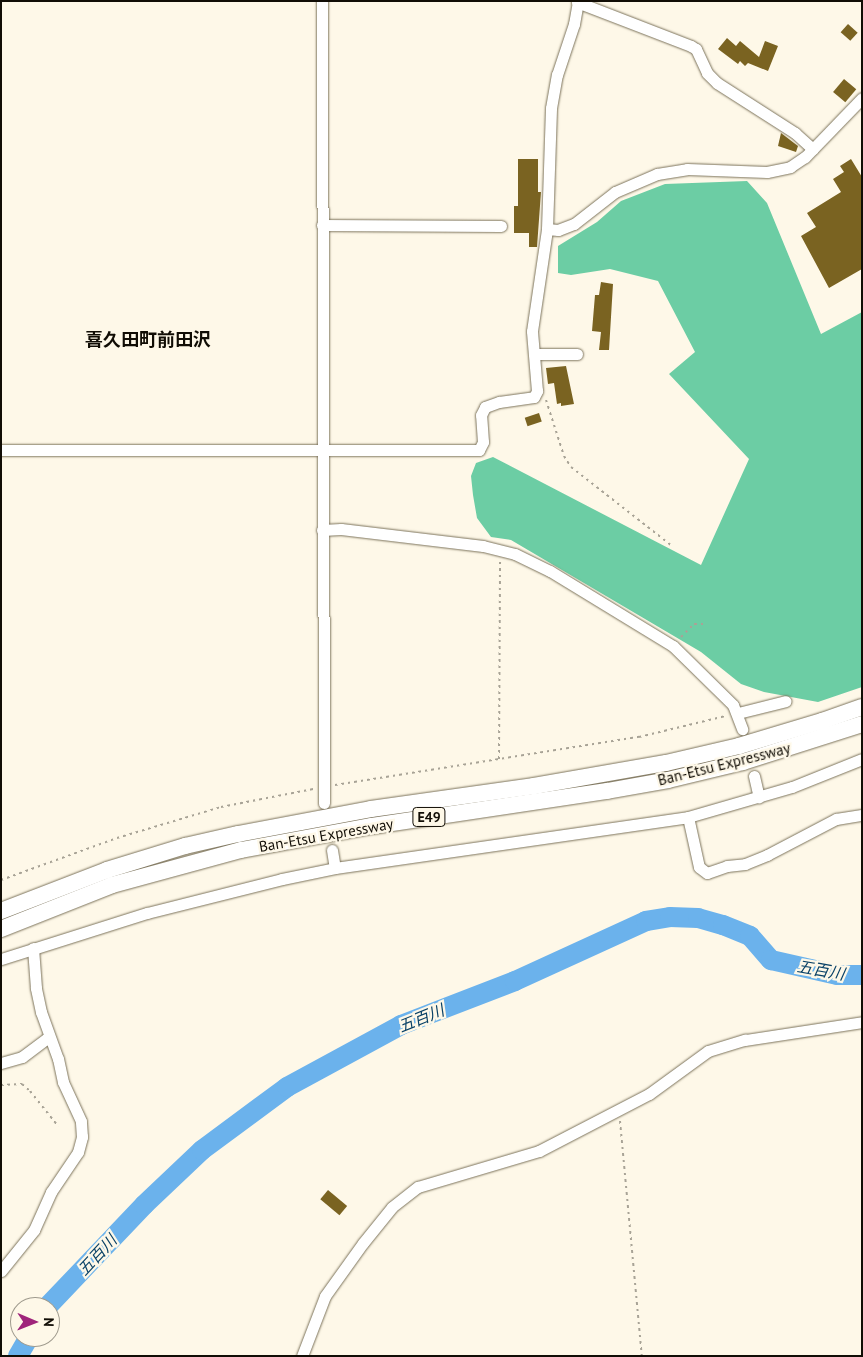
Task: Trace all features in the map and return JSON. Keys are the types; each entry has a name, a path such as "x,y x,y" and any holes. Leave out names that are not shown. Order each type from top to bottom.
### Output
{"highway":[{"name":"Ban-Etsu Expressway","path":"1,910 108,870 186,846 238,834 371,809 534,786 666,764 739,746 822,721 862,706"},
{"name":"Ban-Etsu Expressway","path":"1,928 112,885 232,852 372,826 668,780 742,762 862,724"}],"street":[{"path":"322,1 322,787 324,803"},
{"path":"1,450 322,452 478,450 483,442 482,410 499,402 534,397 538,392 532,331 547,229 548,144 551,108 557,75 574,24 577,2 696,49 707,73 717,83 795,133 813,149"},
{"path":"547,229 558,230 583,220 616,192 658,174 686,169 744,172 778,170 797,163 862,98"},
{"path":"322,225 501,226"},
{"path":"535,354 577,354"},
{"path":"322,530 342,529 500,549 515,554 550,571 673,646 724,694 738,713 742,729"},
{"path":"738,713 786,701"},
{"path":"1,959 147,913 335,868 688,817 792,787 862,759"},
{"path":"754,776 759,797"},
{"path":"688,817 700,867 707,874 760,858 836,819 862,814"},
{"path":"332,850 335,868"},
{"path":"1,1271 34,1230 51,1192 78,1152 82,1137 81,1121 63,1082 58,1059 38,1001 33,948"},
{"path":"302,1356 325,1296 392,1207 418,1187 539,1152 648,1094 708,1051 745,1040 862,1022"},
{"path":"1,1063 34,1050 49,1037"}],"path":[{"path":"538,392 545,398 564,456 571,467 671,546"},
{"path":"499,760 500,549"},
{"path":"673,646 694,624 705,624"},
{"path":"1,880 118,838 212,810 322,787 640,737 738,713"},
{"path":"1,1085 22,1084 30,1091 58,1126"},
{"path":"619,1111 642,1356"}],"green space":[{"path":"747,181 767,203 821,334 862,312 862,687 818,702 764,692 741,684 701,652 511,540 491,537 477,518 473,495 471,476 476,463 493,457 701,565 749,459 669,374 695,352 658,281 610,269 571,275 558,273 558,246 597,222 621,201 665,184"}],"building":[{"path":"848,24 858,33 850,41 841,32"},
{"path":"727,38 736,46 740,41 759,57 765,41 778,46 768,71 748,63 745,66 740,61 738,64 718,49"},
{"path":"844,79 856,89 845,102 833,92"},
{"path":"781,133 798,146 796,152 778,146"},
{"path":"518,159 538,159 538,192 541,192 537,247 529,247 529,233 514,233 514,206 518,206"},
{"path":"851,159 862,177 862,269 829,288 801,236 816,227 807,213 841,192 833,179 844,172 840,166"},
{"path":"601,282 613,284 609,350 599,350 601,332 592,331 595,295 599,295"},
{"path":"566,366 574,404 561,406 561,403 557,404 554,383 548,384 546,368"},
{"path":"539,413 542,422 528,426 525,418"},
{"path":"328,1190 347,1206 339,1215 320,1199"}],"waterway":[{"name":"五百川","path":"57,1297 144,1205 202,1150 287,1087 401,1025 515,981 646,921 670,917 698,918 723,925 750,936 771,960 837,975 862,975"},
{"name":"五百川","path":"18,1356 23,1347"}],"district":[{"name":"喜久田町前田沢","path":"148,340"}]}
